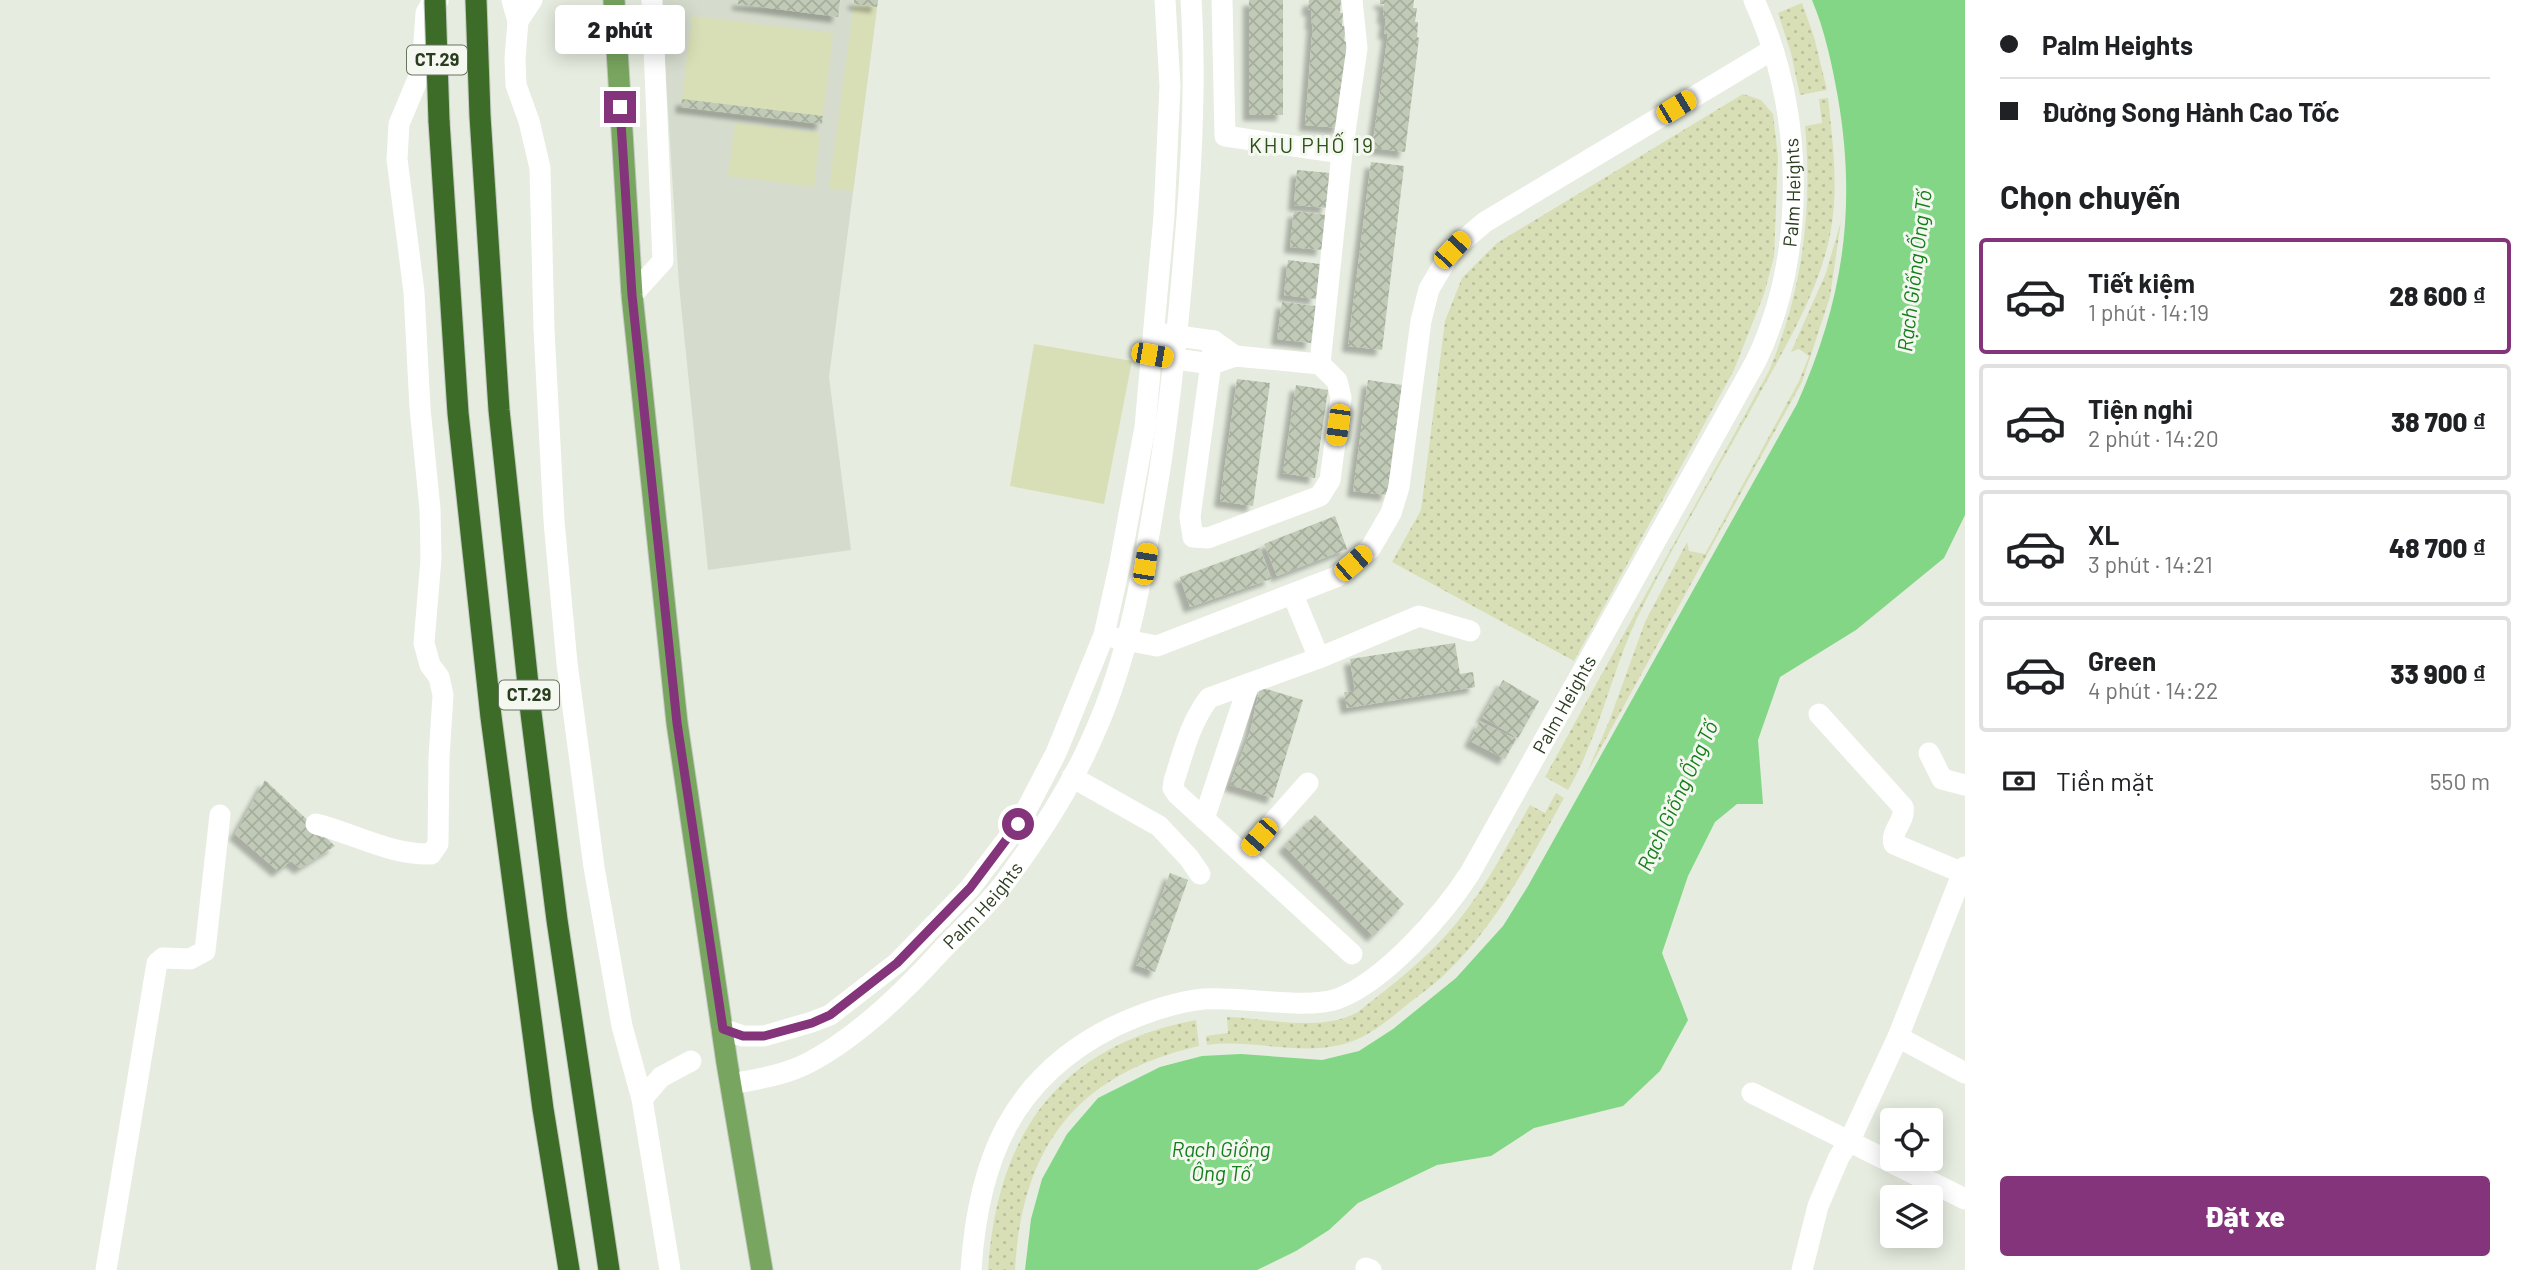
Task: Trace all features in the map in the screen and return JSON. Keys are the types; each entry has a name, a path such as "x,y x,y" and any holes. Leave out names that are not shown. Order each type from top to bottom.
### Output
{"highway":[{"name":"CT.29","path":"435,0 439,121 458,413 490,704 543,1109 569,1270"},
{"name":"CT.29","path":"476,0 480,116 499,410 529,699 563,961 610,1270"}],"main road":[{"path":"614,0 632,295 677,723 762,1270"}],"street":[{"path":"316,824 363,841 417,855 431,854 438,845 443,695 439,677 430,665 425,643 431,559 430,509 420,408 414,292 397,159 397,139 399,124 422,69 426,13 430,6 442,0"},
{"path":"512,0 518,21 516,85 529,121 540,168 552,494 567,663 594,867 622,1026 642,1099 670,1270"},
{"path":"518,21 532,0"},
{"path":"632,295 663,261 652,0"},
{"name":"Palm Heights","path":"723,1029 743,1036 764,1036 812,1023 830,1015 897,963 961,898 1018,824 1056,753 1104,635 1145,427 1164,216 1170,86 1166,0"},
{"name":"Palm Heights","path":"731,1084 771,1076 809,1063 869,1020 925,968 1000,888 1051,816 1094,735 1128,642 1145,564 1175,359 1191,170 1191,0"},
{"path":"1222,0 1225,136 1342,153"},
{"path":"1320,364 1342,153 1357,48 1352,0"},
{"name":"Palm Heights","path":"971,1270 979,1199 992,1158 1029,1093 1065,1056 1092,1038 1124,1022 1187,1002 1232,998 1319,1003 1344,996 1367,982 1414,942 1460,889 1749,374 1768,332 1781,289 1788,249 1792,183 1787,116 1772,50 1754,0"},
{"path":"1104,635 1157,646 1336,577 1370,549 1391,513 1402,471 1424,305 1435,276 1452,250 1485,222 1772,50"},
{"path":"1155,332 1214,341 1235,356"},
{"path":"1152,355 1212,364 1235,356 1320,364 1337,380 1341,398 1330,480 1320,496 1208,538 1193,537 1190,517 1212,364 1214,341"},
{"path":"1293,595 1319,658"},
{"path":"1352,954 1177,794 1173,788 1182,753 1193,724 1209,698 1319,658 1419,616 1470,631"},
{"path":"1204,819 1249,684"},
{"path":"1802,1270 1818,1206 1898,1037 1964,870 1894,844 1893,837 1903,817 1903,807 1819,714"},
{"path":"1929,753 1942,779 1965,785"},
{"path":"1072,776 1158,826 1189,858 1200,874"},
{"path":"1244,855 1308,783"},
{"path":"106,1270 157,963 163,958 190,959 205,951 220,815"},
{"path":"1898,1037 1965,1073"},
{"path":"642,1099 661,1077 691,1061"},
{"path":"1752,1093 1965,1199"}],"shaded area":[{"path":"661,0 878,0 829,377 851,550 708,570 679,285"},
{"path":"1802,3 1814,37 1827,90 1800,95 1791,53 1778,13"},
{"path":"854,4 877,7 853,191 829,188"},
{"path":"692,16 833,33 823,116 682,99"},
{"path":"1743,94 1761,100 1773,114 1778,157 1774,257 1764,294 1734,370 1574,661 1392,562 1421,510 1445,321 1462,278 1497,243"},
{"path":"1828,98 1834,201 1830,235 1818,276 1790,337 1642,608 1622,653 1589,746 1568,790 1545,777 1769,371 1790,311 1802,251 1807,189 1805,126 1822,123 1819,99"},
{"path":"735,123 820,133 814,187 728,176"},
{"path":"1841,221 1830,297 1802,382 1587,773 1610,719 1645,622 1687,542 1689,551 1705,554 1799,381 1809,356 1799,349 1791,352 1826,273"},
{"path":"1034,344 1132,361 1104,504 1010,486"},
{"path":"1556,793 1564,798 1497,913 1464,955 1441,978 1384,1023 1350,1042 1324,1048 1207,1045 1206,1036 1228,1033 1227,1017 1311,1023 1327,1022 1358,1012 1413,967 1451,930 1490,876 1530,805 1545,813"},
{"path":"1196,1020 1199,1046 1156,1059 1120,1075 1089,1096 1064,1122 1044,1152 1030,1187 1020,1226 1015,1270 988,1270 994,1222 1005,1178 1021,1138 1044,1104 1072,1075 1107,1051 1148,1033"}],"water":[{"name":"Rạch Giồng Ông Tố","path":"1812,0 1965,0 1965,515 1944,558 1856,630 1780,677 1758,740 1763,804 1737,804 1715,822 1688,876 1662,953 1688,1020 1660,1071 1623,1106 1534,1128 1491,1156 1437,1165 1358,1203 1329,1230 1296,1251 1257,1270 1025,1270 1031,1219 1042,1179 1067,1134 1098,1098 1160,1067 1202,1056 1241,1054 1322,1060 1359,1051 1393,1029 1456,978 1503,926 1528,886 1797,404 1813,366 1835,291 1842,254 1846,178 1844,139 1836,85"}],"building":[{"path":"738,0 840,0 838,17 738,4"},
{"path":"854,0 878,0 877,7 854,4"},
{"path":"1249,0 1283,0 1283,115 1249,115"},
{"path":"1309,0 1341,0 1342,26 1346,26 1344,41 1347,42 1340,128 1305,125 1313,24 1312,10 1308,10"},
{"path":"1380,0 1414,0 1413,8 1417,8 1415,22 1418,22 1419,38 1405,152 1372,148 1388,34 1384,33 1386,18 1383,18 1384,4 1380,4"},
{"path":"682,99 823,116 822,124 681,107"},
{"path":"1371,162 1404,166 1382,350 1348,346"},
{"path":"1297,170 1330,173 1327,208 1294,205"},
{"path":"1294,211 1326,215 1322,250 1290,247"},
{"path":"1288,260 1320,264 1316,299 1284,295"},
{"path":"1282,302 1316,306 1311,343 1277,339"},
{"path":"1237,379 1270,383 1253,506 1220,501"},
{"path":"1368,380 1402,385 1387,495 1353,491"},
{"path":"1296,385 1328,390 1315,478 1283,473"},
{"path":"1335,516 1347,549 1277,576 1264,544"},
{"path":"1260,548 1271,579 1190,607 1180,577"},
{"path":"1455,643 1460,674 1473,672 1475,687 1347,708 1344,692 1355,691 1350,659"},
{"path":"1503,680 1539,701 1518,738 1482,717"},
{"path":"1260,687 1303,700 1273,798 1230,785 1250,732"},
{"path":"1480,721 1516,739 1505,759 1470,741"},
{"path":"265,780 335,846 300,868 291,861 278,871 235,834"},
{"path":"1315,815 1404,904 1373,936 1284,846"},
{"path":"1170,873 1188,880 1155,972 1136,965"}],"district":[{"name":"KHU PHỐ 19","path":"1312,146"}],"route":[{"path":"620,107 632,295 677,723 723,1029 743,1036 764,1036 812,1023 830,1015 897,963 970,888 1018,824"}],"water label":[{"name":"Rạch Giống Ống Tố","path":"1915,271"},
{"name":"Rạch Giống Ống Tố","path":"1678,796"}]}
